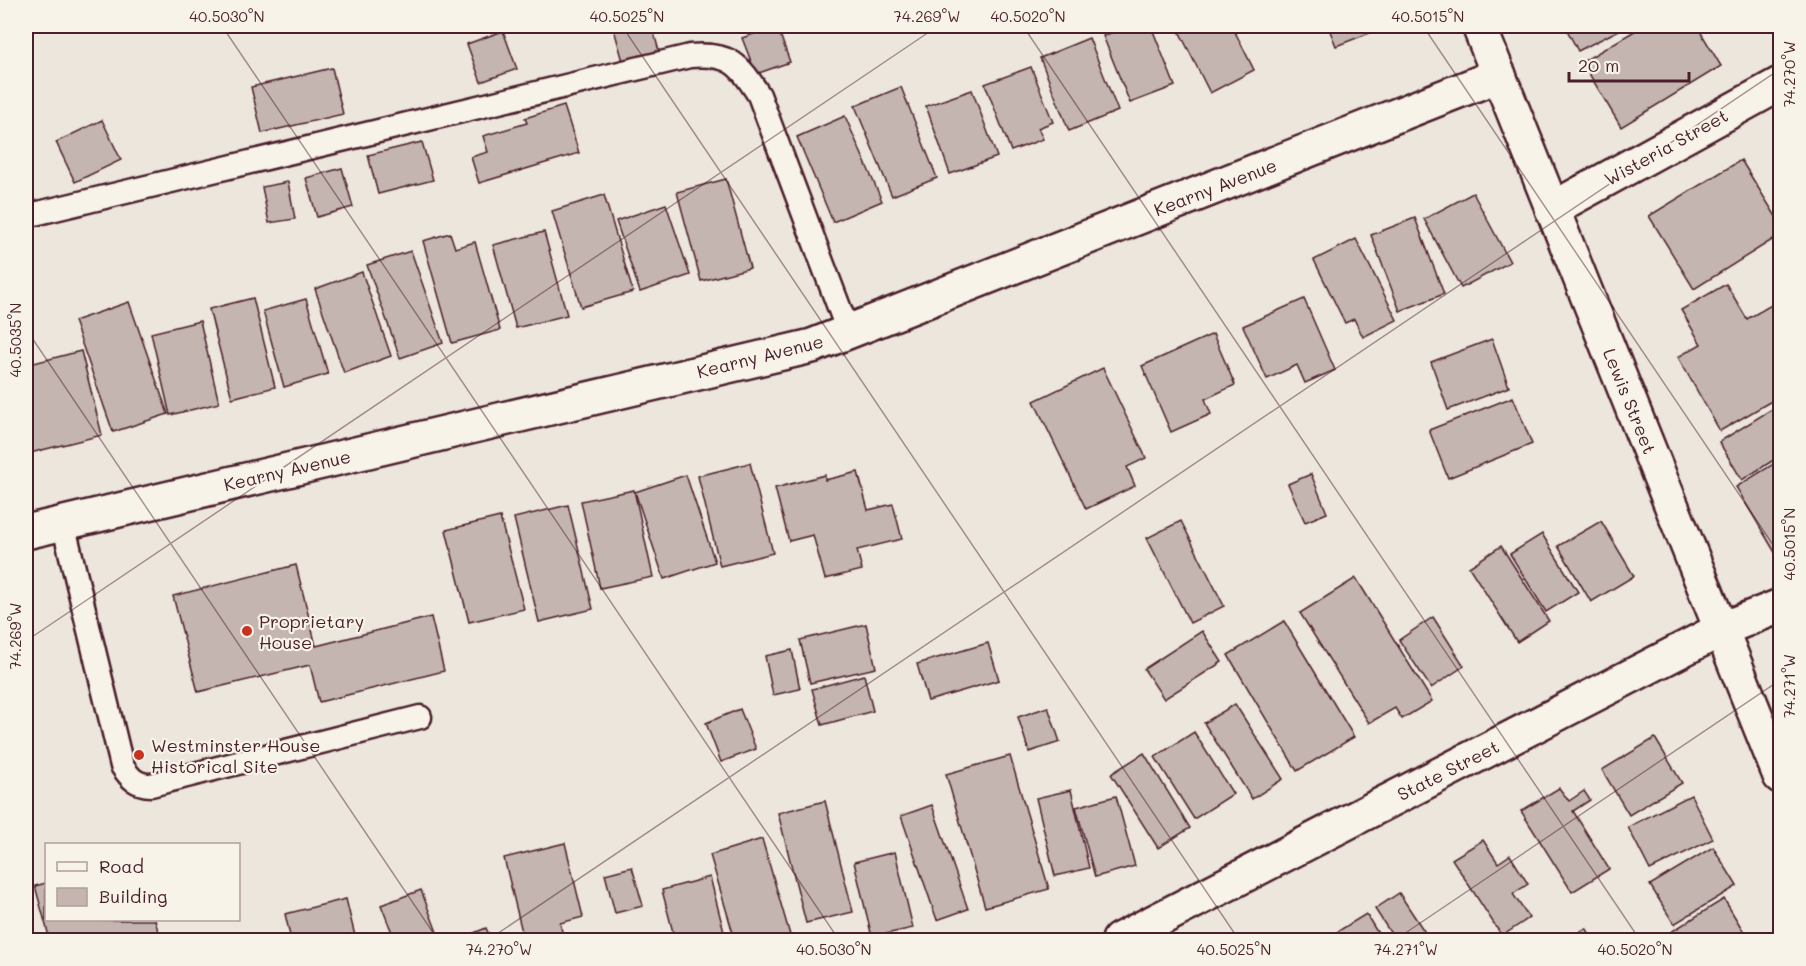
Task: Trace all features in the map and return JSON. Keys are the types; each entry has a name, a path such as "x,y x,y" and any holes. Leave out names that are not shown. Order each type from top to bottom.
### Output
{"street":[{"name":"Lewis Street","path":"1479,26 1780,776"},
{"name":"Kearny Avenue","path":"26,532 812,346 1499,75"},
{"name":"Wisteria Street","path":"1552,209 1780,84"},
{"name":"State Street","path":"1119,940 1722,629 1780,606"}],"lane":[{"path":"26,216 690,56 710,54 727,59 743,71 759,95 848,331"},
{"path":"63,523 122,766 134,782 151,785 420,717"}],"building":[{"path":"613,26 652,26 659,51 623,61"},
{"path":"777,26 790,62 756,74 742,38"},
{"path":"1128,26 1151,26 1175,86 1130,103 1103,36"},
{"path":"1232,26 1254,70 1210,93 1177,27"},
{"path":"1328,26 1385,26 1385,27 1336,46"},
{"path":"1565,26 1627,26 1578,51"},
{"path":"1643,26 1697,26 1721,66 1621,127 1582,62"},
{"path":"503,31 517,69 481,82 467,44"},
{"path":"1089,38 1118,111 1069,131 1040,58"},
{"path":"1031,67 1053,122 1038,128 1043,139 1011,151 985,84"},
{"path":"332,68 343,114 262,133 251,87"},
{"path":"901,87 937,178 892,196 855,106"},
{"path":"972,90 997,157 950,174 926,106"},
{"path":"564,106 579,153 479,183 471,157 488,152 483,136 527,123 525,118"},
{"path":"845,116 882,201 833,222 797,137"},
{"path":"102,120 121,160 75,182 56,142"},
{"path":"422,142 433,180 378,194 368,155"},
{"path":"1741,160 1780,223 1780,235 1694,289 1649,216"},
{"path":"342,168 353,207 317,217 306,178"},
{"path":"726,179 750,268 701,281 677,192"},
{"path":"288,182 295,219 269,223 262,187"},
{"path":"1473,193 1510,262 1461,288 1424,219"},
{"path":"604,195 633,292 581,307 552,211"},
{"path":"666,204 690,275 640,292 616,221"},
{"path":"1415,218 1444,294 1400,311 1371,235"},
{"path":"544,232 567,315 516,328 493,245"},
{"path":"450,233 455,248 475,242 500,330 452,343 423,241"},
{"path":"1356,239 1397,320 1363,337 1354,319 1345,323 1314,260"},
{"path":"411,251 443,343 400,358 367,265"},
{"path":"362,272 391,356 344,373 315,289"},
{"path":"1726,284 1747,319 1780,300 1780,396 1720,431 1678,357 1701,344 1681,310"},
{"path":"253,298 275,387 232,398 209,309"},
{"path":"306,299 328,374 284,387 263,311"},
{"path":"1304,299 1335,370 1305,383 1297,365 1267,379 1243,326"},
{"path":"129,302 168,414 113,432 74,321"},
{"path":"200,321 219,403 170,415 151,333"},
{"path":"1213,334 1235,385 1205,399 1211,414 1171,432 1142,366"},
{"path":"1492,339 1509,387 1448,410 1431,362"},
{"path":"81,351 102,435 26,454 26,365"},
{"path":"1103,368 1146,458 1127,467 1135,486 1086,509 1034,401"},
{"path":"1513,397 1532,444 1448,478 1429,430"},
{"path":"1780,404 1780,456 1742,480 1719,442"},
{"path":"1780,460 1780,558 1779,559 1736,487"},
{"path":"750,463 773,553 720,566 698,476"},
{"path":"858,472 868,510 893,504 902,539 857,550 862,570 825,579 813,535 789,541 775,488 825,475 825,480"},
{"path":"1311,474 1327,513 1305,522 1288,484"},
{"path":"686,475 715,562 664,579 635,492"},
{"path":"634,490 653,577 600,588 581,501"},
{"path":"568,505 593,609 539,622 514,518"},
{"path":"500,517 524,609 469,622 446,530"},
{"path":"1181,521 1224,606 1190,623 1147,538"},
{"path":"1601,521 1634,576 1591,602 1558,546"},
{"path":"1542,534 1578,592 1546,612 1510,554"},
{"path":"1501,546 1549,621 1517,642 1469,567"},
{"name":"Proprietary House","path":"296,565 316,646 431,617 444,671 319,702 310,665 198,692 173,596"},
{"path":"1356,578 1432,701 1402,719 1395,708 1369,723 1300,613"},
{"path":"1433,617 1464,666 1431,688 1399,640"},
{"path":"1284,621 1354,737 1297,771 1228,655"},
{"path":"866,624 876,668 810,683 800,640"},
{"path":"1202,631 1222,662 1164,699 1144,669"},
{"path":"988,643 999,680 928,701 917,664"},
{"path":"792,650 800,689 773,695 765,656"},
{"path":"864,675 873,711 822,725 812,689"},
{"path":"1235,704 1283,779 1252,799 1204,723"},
{"path":"1048,707 1060,742 1029,752 1018,717"},
{"path":"740,709 756,749 721,762 706,723"},
{"path":"1194,732 1233,794 1194,819 1155,757"},
{"path":"1655,738 1682,783 1629,815 1602,770"},
{"path":"1144,753 1190,828 1158,848 1111,774"},
{"path":"1010,756 1049,889 985,907 946,774"},
{"path":"1559,788 1569,801 1584,791 1590,800 1573,811 1609,869 1572,892 1521,811"},
{"path":"1071,790 1089,868 1055,876 1036,798"},
{"path":"1691,795 1713,839 1650,870 1628,827"},
{"path":"1116,796 1135,866 1095,877 1076,807"},
{"path":"825,801 853,912 806,923 778,813"},
{"path":"932,805 968,909 937,920 901,816"},
{"path":"762,839 790,935 773,940 735,940 710,855"},
{"path":"1483,840 1498,863 1510,855 1528,884 1513,894 1529,918 1502,936 1452,859"},
{"path":"565,843 583,917 560,923 564,940 524,940 504,858"},
{"path":"1713,847 1737,886 1674,924 1650,885"},
{"path":"895,852 913,928 872,937 854,862"},
{"path":"632,867 643,906 615,913 605,874"},
{"path":"710,877 726,940 675,940 662,890"},
{"path":"45,883 45,921 155,921 158,931 122,940 50,940 35,886"},
{"path":"421,890 440,940 395,940 381,905"},
{"path":"1399,893 1430,940 1395,940 1375,909"},
{"path":"346,899 356,940 291,940 285,914"},
{"path":"1724,899 1747,937 1741,940 1658,940"},
{"path":"1366,914 1382,940 1335,940 1332,935"},
{"path":"486,928 491,940 457,940"},
{"path":"1586,928 1594,940 1566,940"},
{"path":"223,934 225,940 196,940"}],"place":[{"name":"Proprietary House","path":"247,631"},
{"name":"Westminster House Historical Site","path":"139,755"}]}
